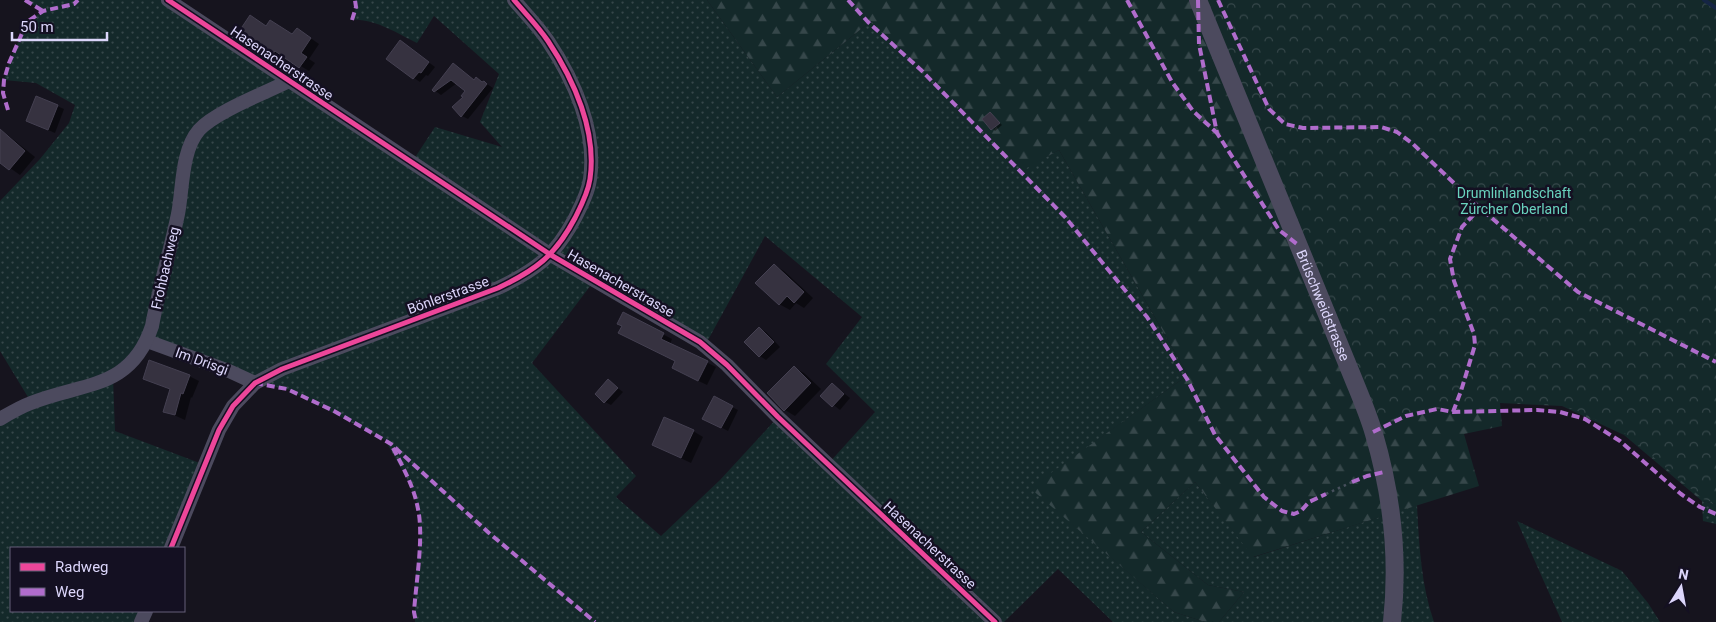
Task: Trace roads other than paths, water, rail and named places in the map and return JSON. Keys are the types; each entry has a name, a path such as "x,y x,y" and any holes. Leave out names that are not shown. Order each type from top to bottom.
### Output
{"street":[{"name":"Hasenacherstrasse","path":"168,0 551,255 700,342 727,365 778,417 995,622"},
{"name":"Bönlerstrasse","path":"171,547 220,430 233,406 256,383 282,369 498,288 525,274 551,255 570,227 583,202 590,180 591,153 587,127 573,86 547,40 514,0"},
{"name":"Brüschweidstrasse","path":"1198,0 1351,373 1373,432 1389,495 1395,549 1392,622"},
{"name":"Frohbachweg","path":"0,419 31,403 98,384 113,377 136,358 147,341 178,213 187,153 193,138 200,129 215,117 289,81"},
{"name":"Im Drisgi","path":"147,341 230,371 256,383"}],"waterway":[{"path":"1704,0 1716,8"}],"park label":[{"name":"Drumlinlandschaft Zürcher Oberland","path":"1514,202"}]}
